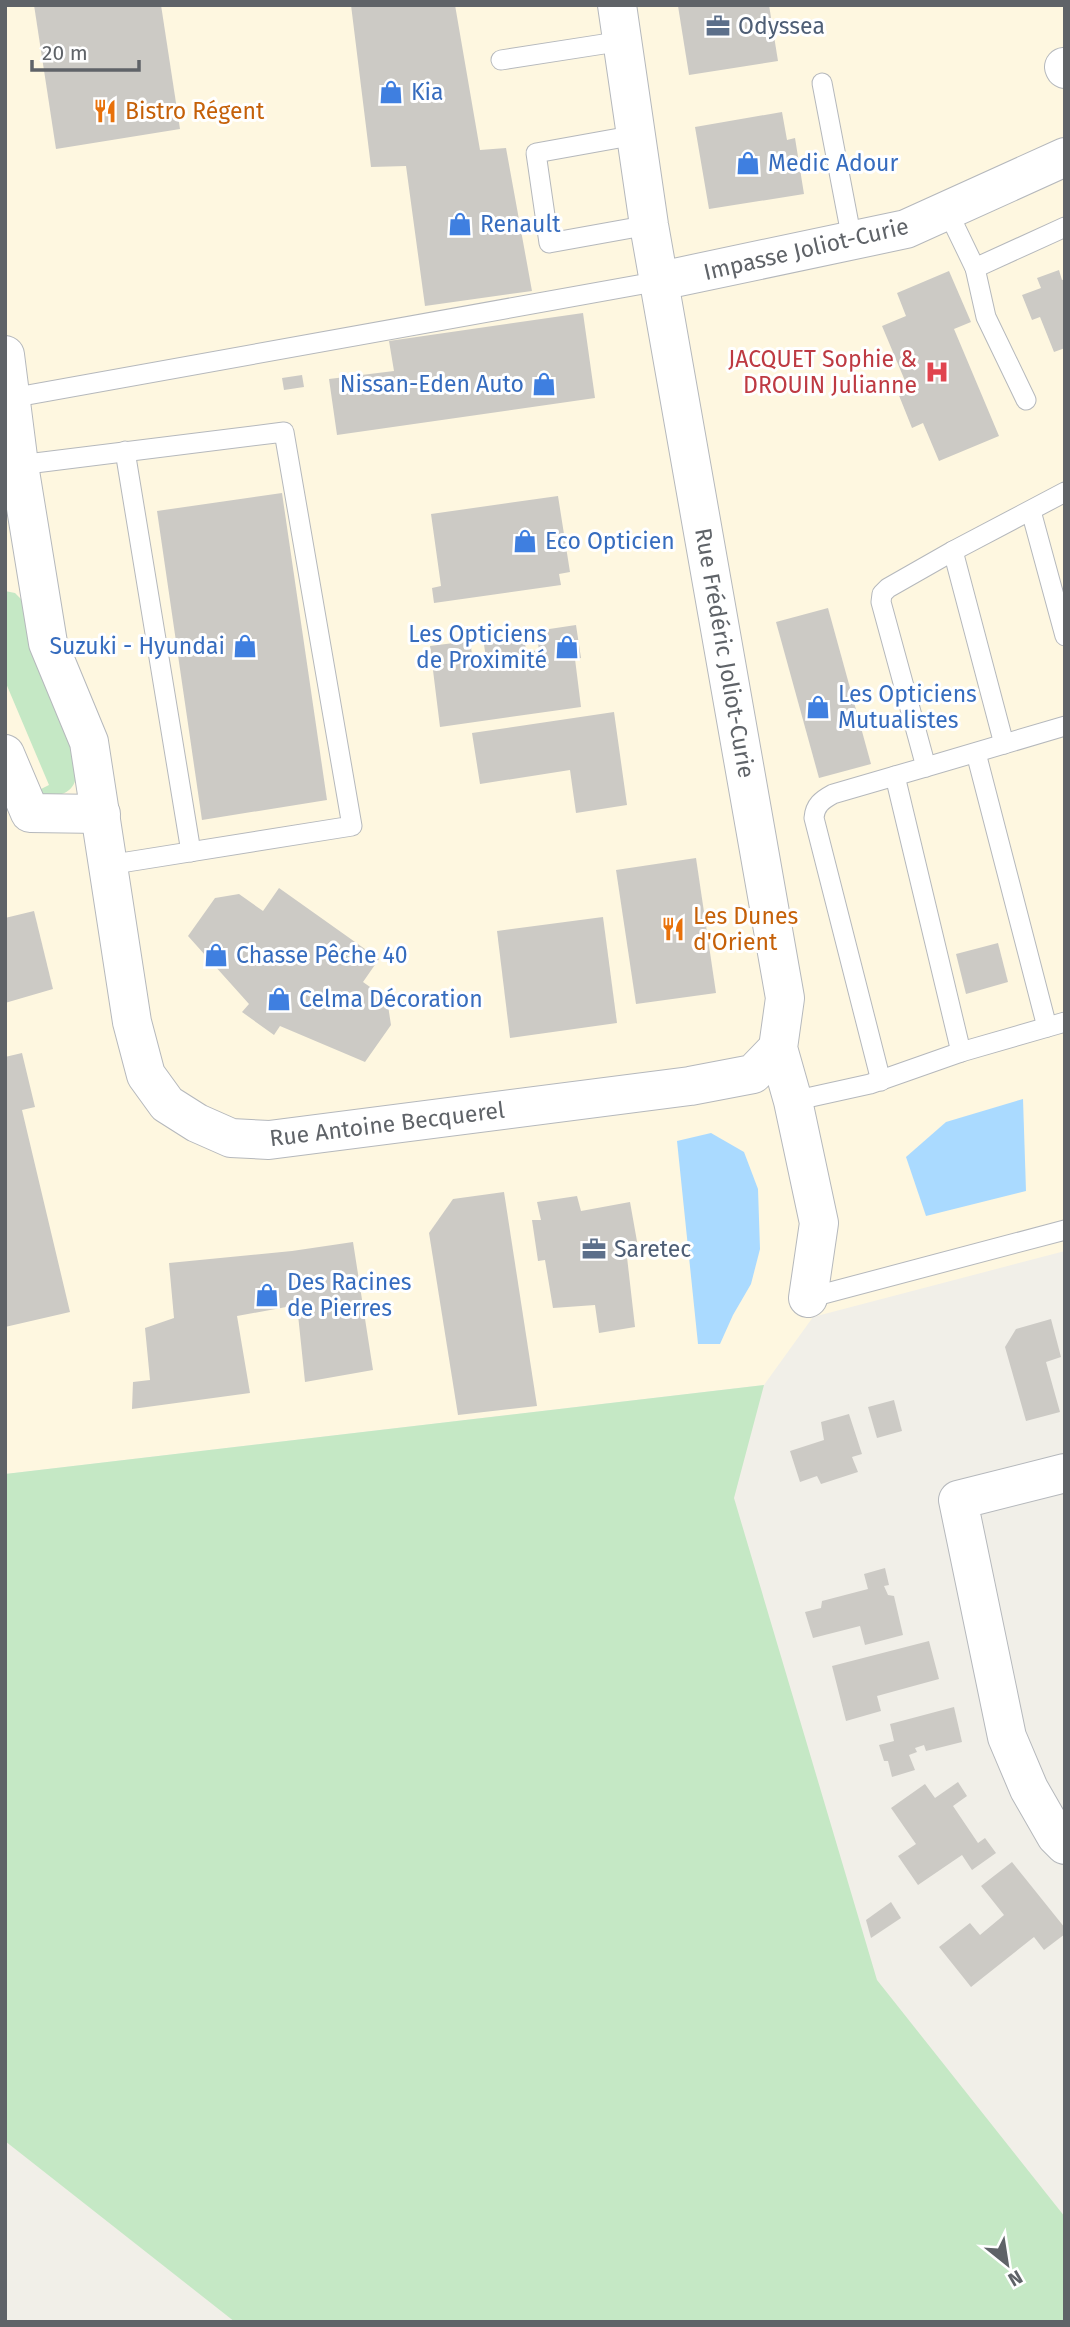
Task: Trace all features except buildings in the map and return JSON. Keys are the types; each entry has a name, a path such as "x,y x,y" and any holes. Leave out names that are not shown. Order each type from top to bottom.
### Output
{"street":[{"name":"Rue Frédéric Joliot-Curie","path":"620,23 649,225 785,999 778,1048 793,1101 819,1223 808,1298"},
{"name":"Impasse Joliot-Curie","path":"660,281 906,229 1065,157"},
{"name":"Rue Antoine Becquerel","path":"7,372 19,465 21,569 47,643 89,742 132,1022 146,1075 167,1104 197,1124 230,1138 269,1140 690,1086 753,1073 778,1048"},
{"path":"5,754 30,813 101,814"},
{"path":"1065,1473 958,1500 1007,1737 1029,1789 1056,1836 1065,1845"}],"lane":[{"path":"501,60 620,23"},
{"path":"822,83 852,240"},
{"path":"636,135 536,153 545,217 549,243 649,225"},
{"path":"947,211 975,268 986,317 1026,400"},
{"path":"975,268 1065,227"},
{"path":"7,372 660,281"},
{"path":"19,465 284,432 352,825 108,865"},
{"path":"125,451 191,852"},
{"path":"926,766 881,602 882,594 953,551 1065,492"},
{"path":"1031,511 1065,636"},
{"path":"953,551 1004,744"},
{"path":"881,1081 814,818 815,810 833,794 1064,729"},
{"path":"793,1101 881,1081 961,1052 1056,1024 976,753"},
{"path":"894,776 961,1052"},
{"path":"808,1298 1065,1230"}],"shaded area":[{"path":"5,5 1065,5 1065,1251 813,1317 764,1385 5,1474"}],"green space":[{"path":"5,591 15,593 25,603 73,753 75,782 67,792 61,794 35,792 49,785 5,681"},
{"path":"764,1385 734,1498 877,1980 1065,2217 1065,2322 235,2322 5,2141 5,1474"}],"water":[{"path":"1023,1099 1026,1191 926,1216 906,1157 946,1122"},
{"path":"711,1133 744,1152 758,1189 760,1249 751,1284 720,1344 698,1344 677,1141"}],"place":[{"name":"Odyssea","path":"718,26"},
{"name":"Kia","path":"391,92"},
{"name":"Bistro Régent","path":"105,111"},
{"name":"Medic Adour","path":"748,163"},
{"name":"Renault","path":"460,224"},
{"name":"JACQUET Sophie & DROUIN Julianne","path":"937,372"},
{"name":"Nissan-Eden Auto","path":"544,384"},
{"name":"Eco Opticien","path":"525,541"},
{"name":"Suzuki - Hyundai","path":"245,646"},
{"name":"Les Opticiens de Proximité","path":"567,647"},
{"name":"Les Opticiens Mutualistes","path":"818,707"},
{"name":"Les Dunes d'Orient","path":"673,929"},
{"name":"Chasse Pêche 40","path":"216,955"},
{"name":"Celma Décoration","path":"279,999"},
{"name":"Saretec","path":"594,1249"},
{"name":"Des Racines de Pierres","path":"267,1295"}]}
